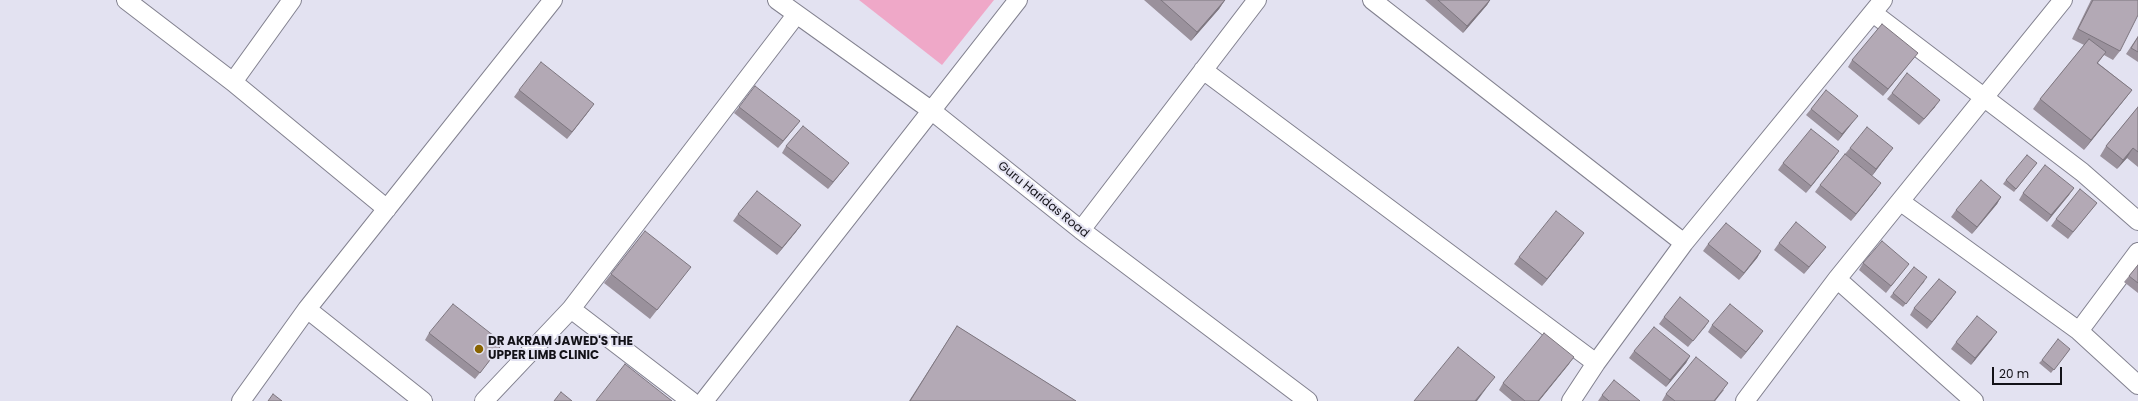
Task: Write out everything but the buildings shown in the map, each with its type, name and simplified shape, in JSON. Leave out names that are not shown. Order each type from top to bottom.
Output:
[{"type":"street","points":[[126,0],[233,82],[387,209]]},
{"type":"street","points":[[233,82],[292,0]]},
{"type":"street","points":[[241,401],[307,309],[553,0]]},
{"type":"street","name":"Guru Haridas Road","points":[[777,0],[932,111],[1081,230],[1308,401]]},
{"type":"street","points":[[704,401],[1018,0]]},
{"type":"street","points":[[1081,230],[1257,0]]},
{"type":"street","points":[[1372,0],[1684,243]]},
{"type":"street","points":[[1746,401],[1837,279],[2063,0]]},
{"type":"street","points":[[1571,401],[1596,363],[1684,243],[1878,6],[1983,97],[2082,172],[2138,221]]},
{"type":"street","points":[[484,401],[571,310],[796,15]]},
{"type":"street","points":[[1203,70],[1596,363]]},
{"type":"street","points":[[1900,202],[2079,331],[2138,385]]},
{"type":"street","points":[[2079,331],[2138,252]]},
{"type":"street","points":[[1837,279],[1974,401]]},
{"type":"street","points":[[307,309],[422,401]]},
{"type":"street","points":[[571,310],[691,401]]},
{"type":"shaded area","points":[[859,0],[994,0],[942,65]]},
{"type":"place","name":"DR AKRAM JAWED'S THE UPPER LIMB CLINIC","points":[[479,349]]}]
